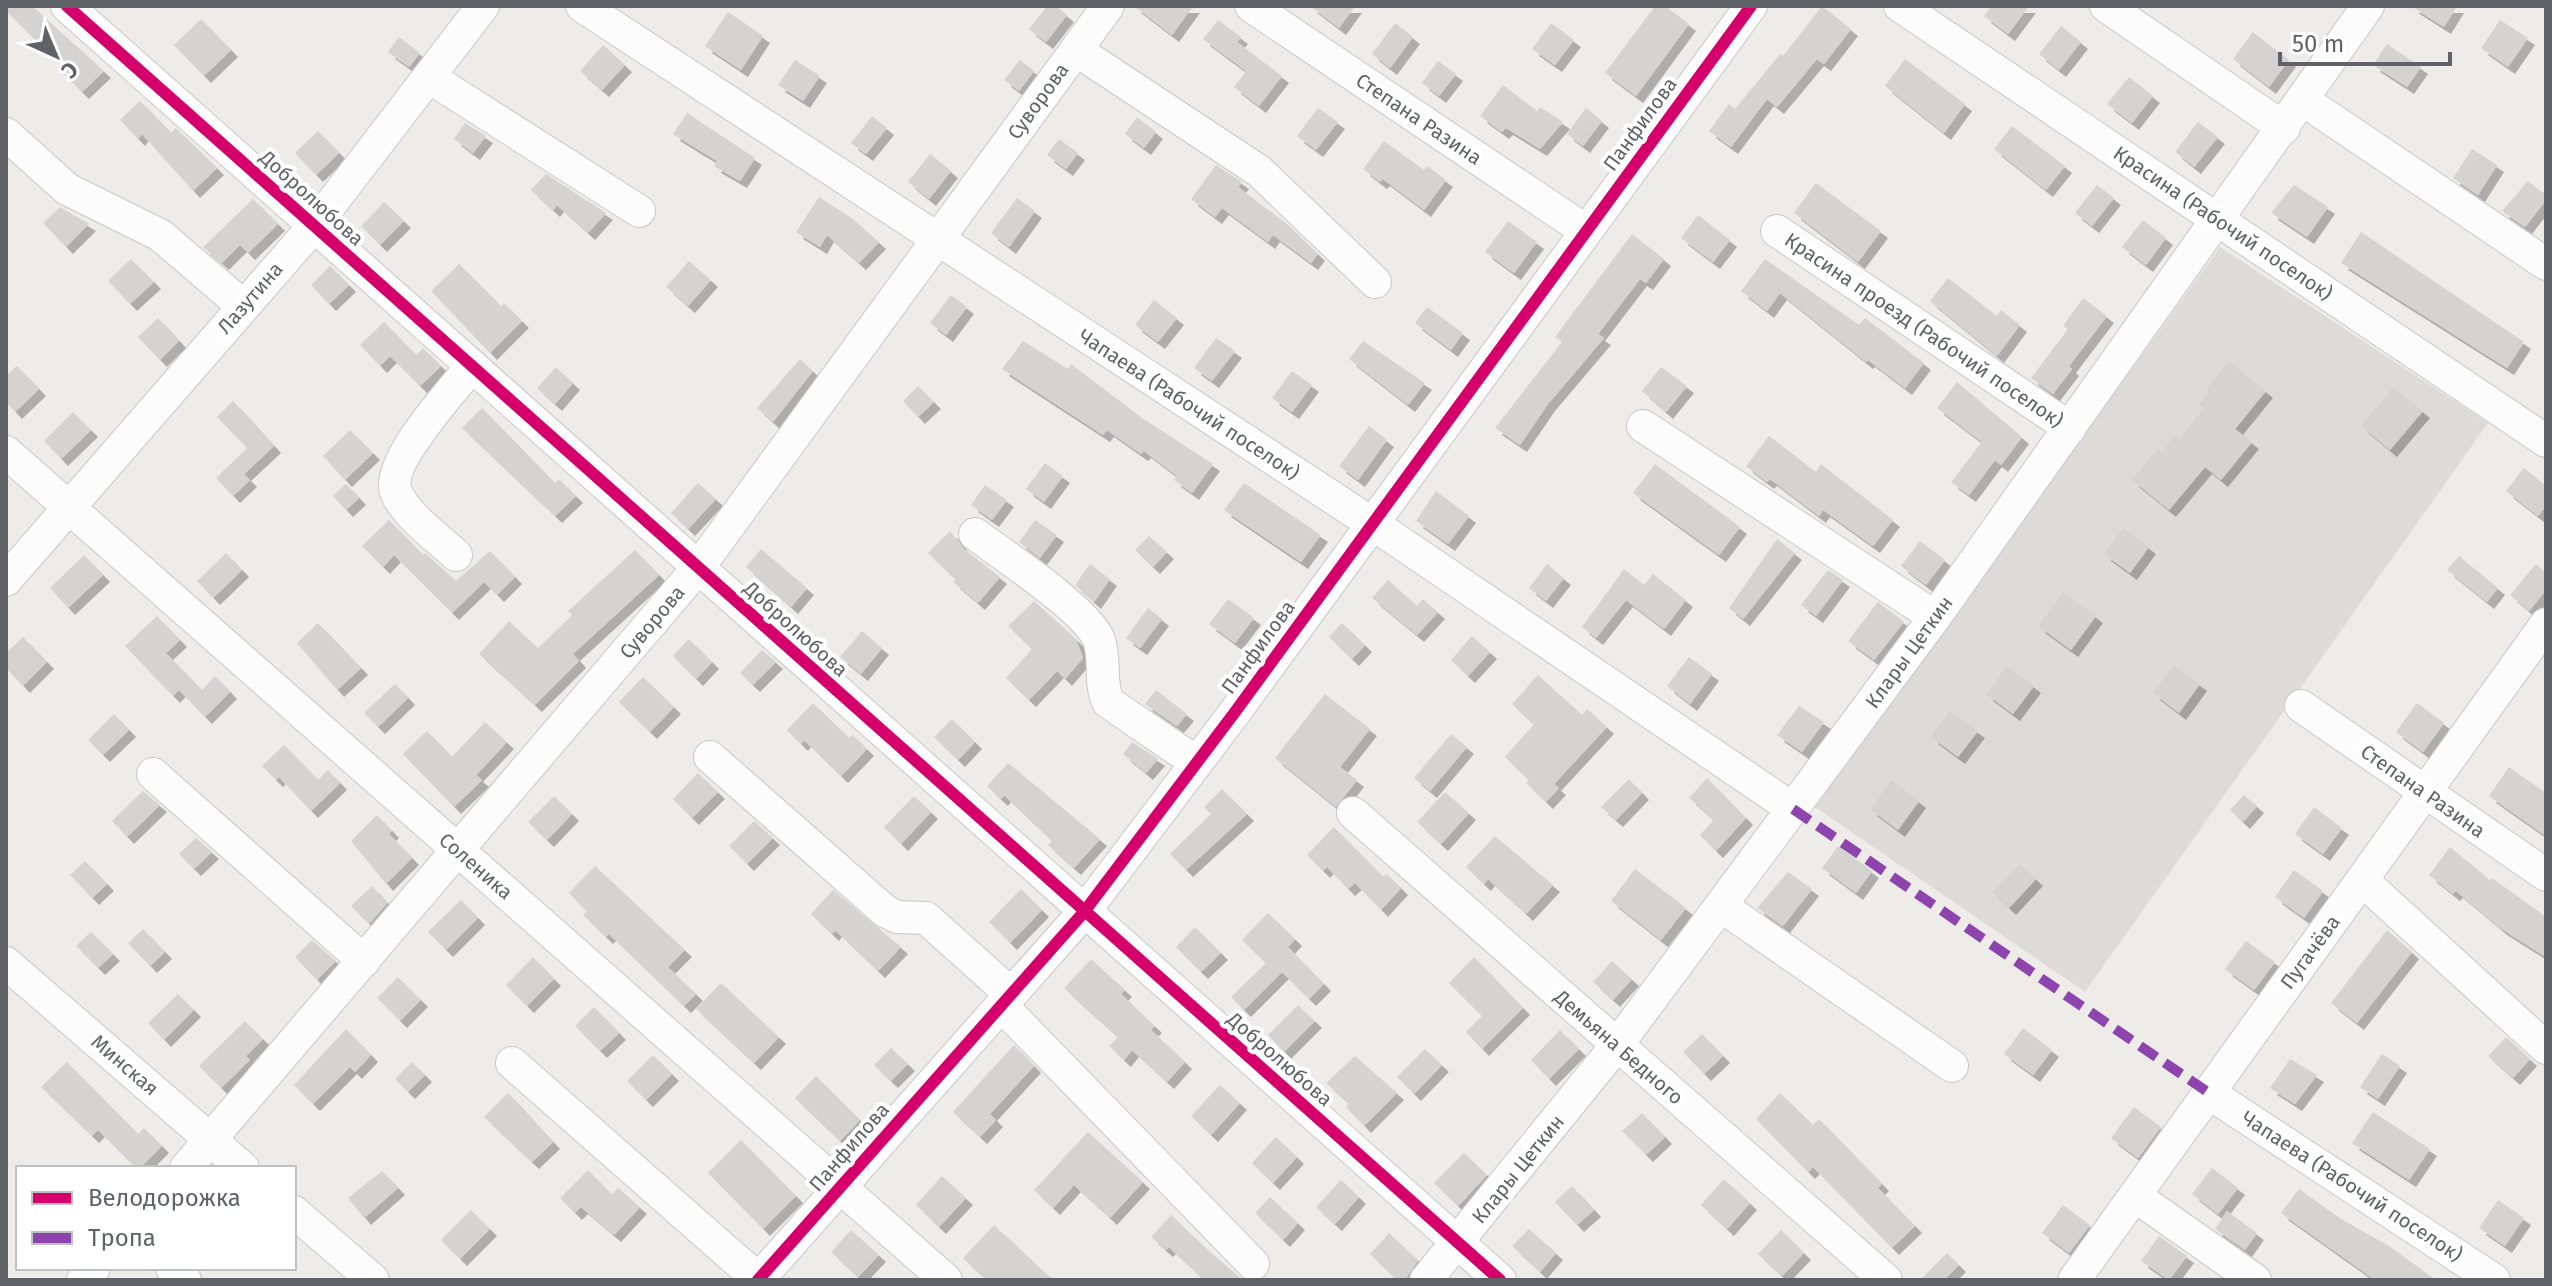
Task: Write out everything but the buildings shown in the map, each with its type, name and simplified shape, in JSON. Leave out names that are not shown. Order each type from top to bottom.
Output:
[{"type":"street","name":"Добролюбова","points":[[67,6],[1500,1280]]},
{"type":"street","name":"Лазутина","points":[[6,580],[314,226],[483,6]]},
{"type":"street","name":"Чапаева (Рабочий поселок)","points":[[582,6],[1373,524],[1793,809]]},
{"type":"street","name":"Суворова","points":[[188,1166],[698,568],[1108,6]]},
{"type":"street","name":"Степана Разина","points":[[1251,6],[1586,231]]},
{"type":"street","name":"Панфилова","points":[[758,1280],[1084,912],[1373,524],[1751,6]]},
{"type":"street","name":"Красина (Рабочий поселок)","points":[[1900,6],[2546,441]]},
{"type":"street","points":[[2106,6],[2284,128]]},
{"type":"street","name":"Клары Цеткин","points":[[1426,1280],[1617,1045],[1935,617],[2368,6]]},
{"type":"street","points":[[1076,50],[1259,171],[1375,282]]},
{"type":"street","points":[[429,77],[639,211]]},
{"type":"street","points":[[2303,100],[2546,264]]},
{"type":"street","points":[[6,134],[67,189],[160,235],[243,306]]},
{"type":"street","name":"Красина проезд (Рабочий поселок)","points":[[1777,231],[2070,428]]},
{"type":"street","points":[[456,555],[406,506],[397,494],[393,480],[405,454],[471,367]]},
{"type":"street","points":[[1643,426],[1935,617]]},
{"type":"street","name":"Соленика","points":[[6,452],[946,1280]]},
{"type":"street","points":[[975,534],[1091,626],[1103,661],[1103,691],[1108,702],[1197,763]]},
{"type":"street","name":"Пугачёва","points":[[2074,1280],[2546,624]]},
{"type":"street","name":"Степана Разина","points":[[2301,706],[2424,794],[2546,875]]},
{"type":"street","points":[[710,757],[885,911],[897,917],[926,918],[1253,1264]]},
{"type":"street","points":[[153,774],[364,961]]},
{"type":"street","name":"Демьяна Бедного","points":[[1353,813],[1886,1280]]},
{"type":"street","points":[[2362,880],[2546,1048]]},
{"type":"street","points":[[1721,906],[1952,1066]]},
{"type":"street","name":"Минская","points":[[6,963],[241,1166]]},
{"type":"street","points":[[512,1063],[758,1280]]},
{"type":"street","name":"Чапаева (Рабочий поселок)","points":[[2209,1093],[2494,1280]]},
{"type":"street","points":[[2135,1196],[2255,1280]]},
{"type":"street","points":[[296,1214],[373,1280]]},
{"type":"shaded area","points":[[2220,247],[2488,423],[2085,992],[1815,807]]},
{"type":"marked path","points":[[1793,809],[2209,1093]]},
{"type":"cycle path","points":[[67,6],[1500,1280]]},
{"type":"cycle path","points":[[758,1280],[1084,912],[1235,712],[1751,6]]}]
